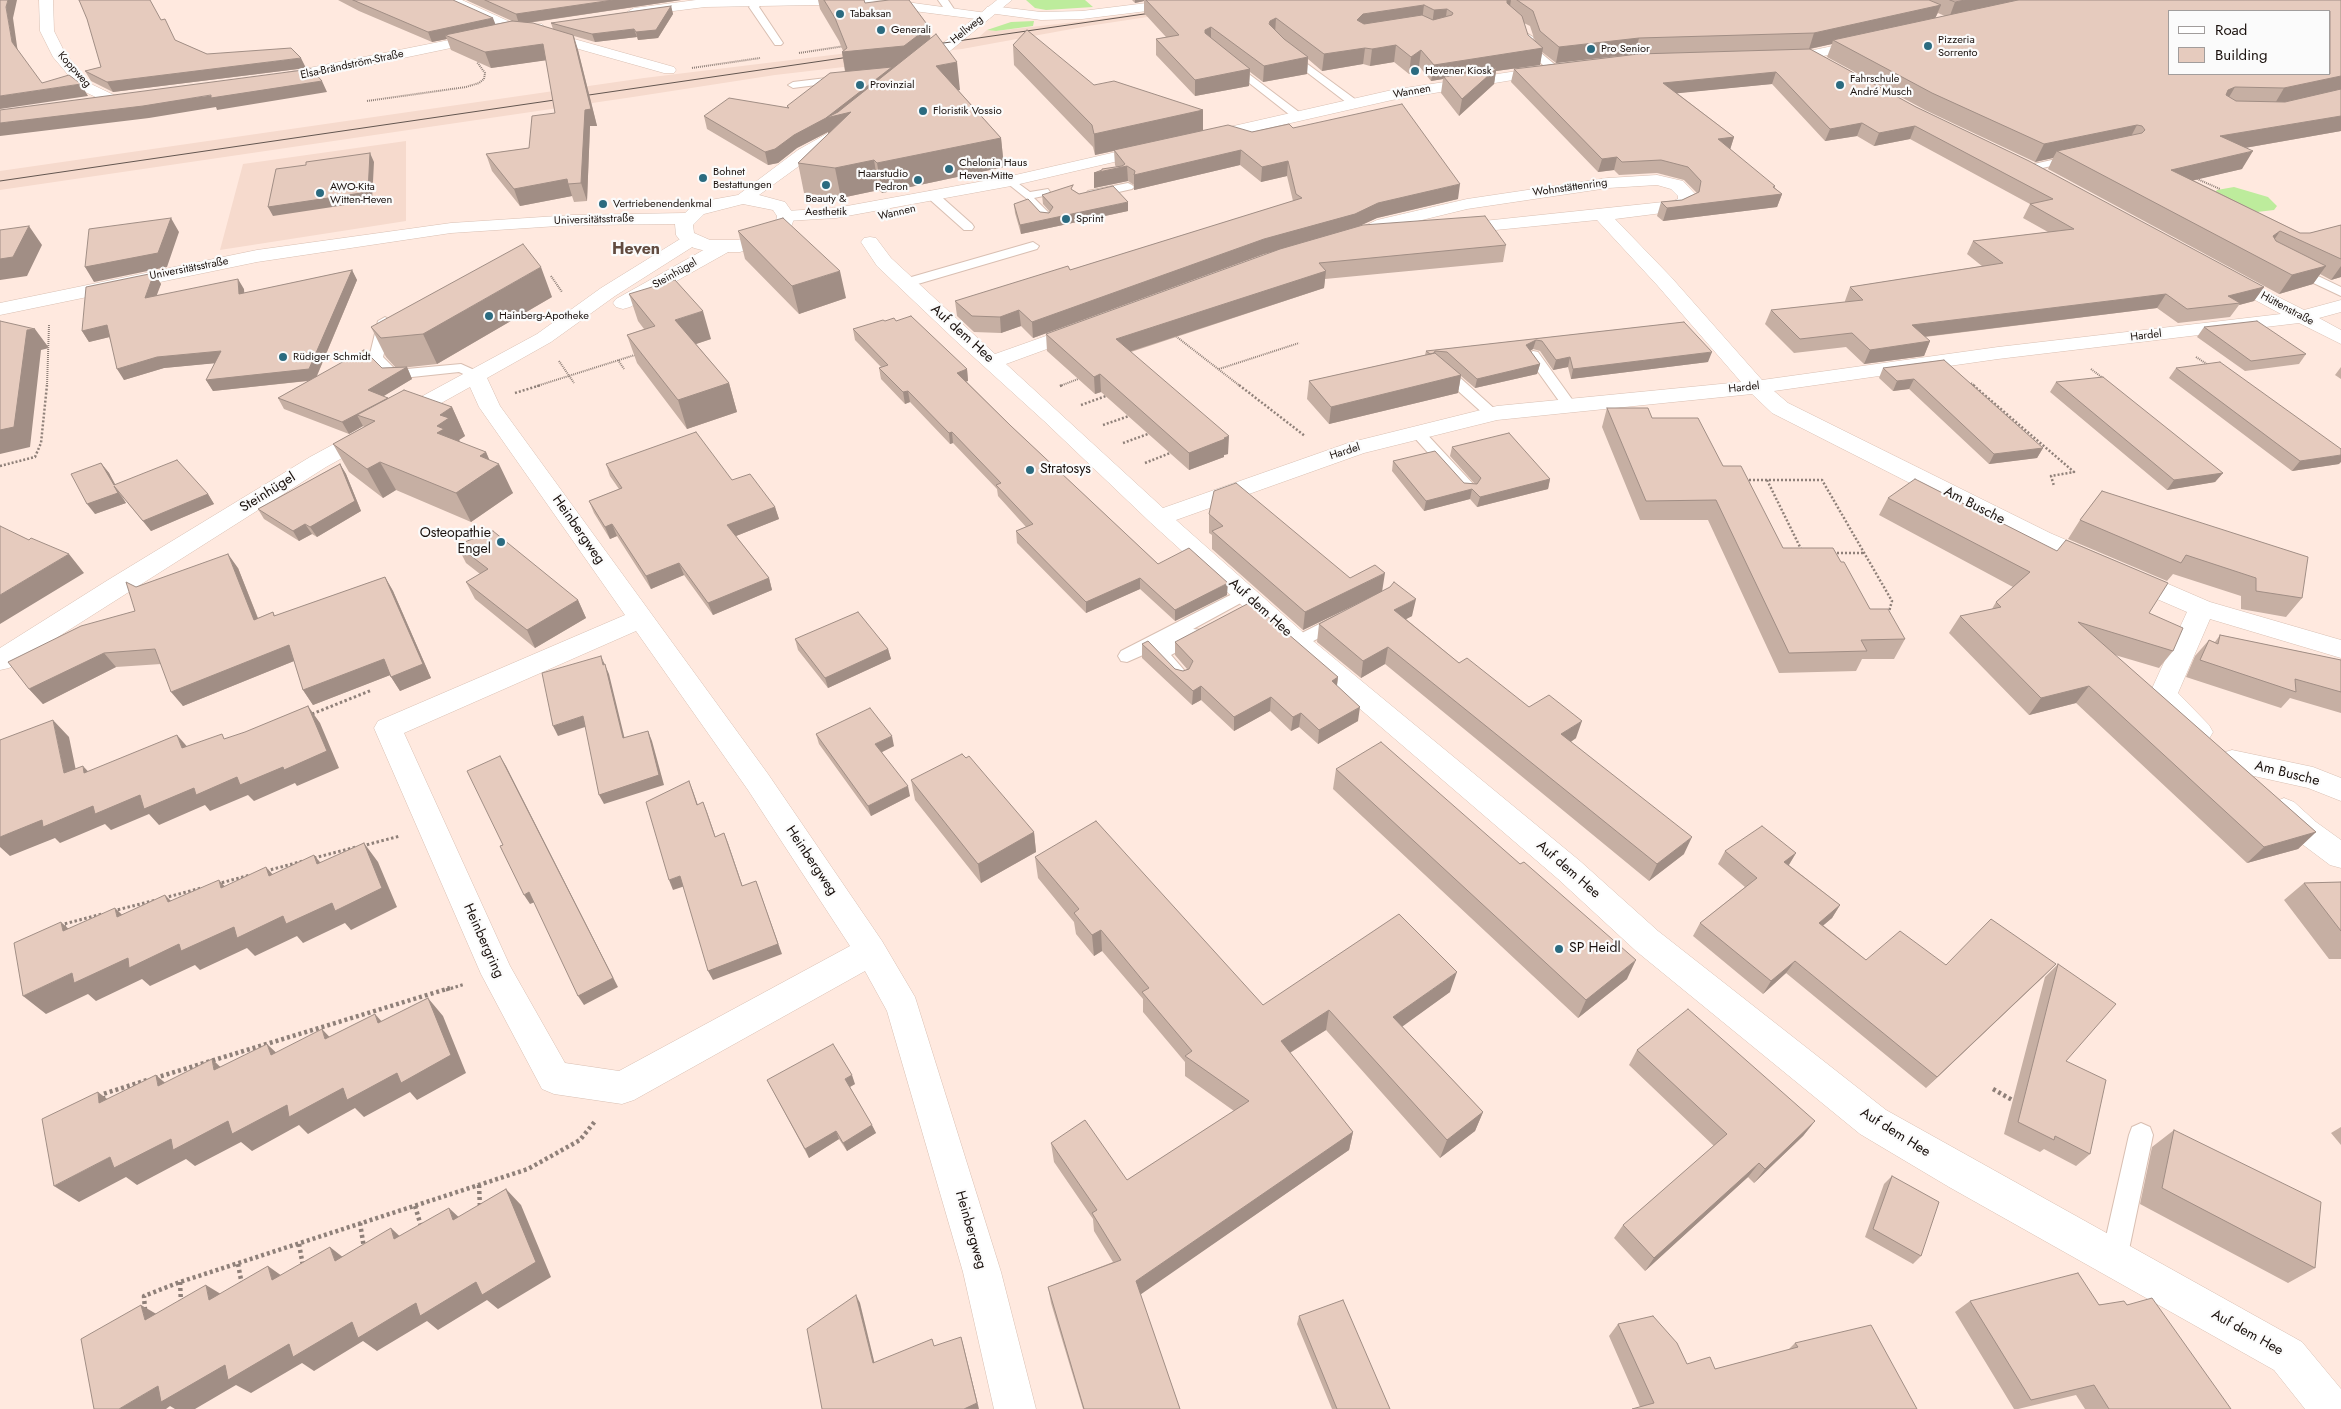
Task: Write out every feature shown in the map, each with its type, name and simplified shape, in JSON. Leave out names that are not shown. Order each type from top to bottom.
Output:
[{"type":"street","name":"Koppweg","points":[[46,0],[44,8],[47,31],[58,54],[86,87],[116,98],[84,104]]},
{"type":"street","points":[[451,0],[518,30],[554,24]]},
{"type":"street","name":"Hellweg","points":[[909,75],[1005,0]]},
{"type":"street","points":[[618,15],[706,2],[758,2],[868,3],[952,12],[1040,16],[1082,15],[1204,0]]},
{"type":"street","name":"Elsa-Brändström-Straße","points":[[265,81],[302,76],[518,30],[540,33],[669,70]]},
{"type":"street","points":[[1767,56],[1809,55],[1877,41]]},
{"type":"street","points":[[1809,55],[1834,69]]},
{"type":"street","name":"Wannen","points":[[1195,139],[1448,85],[1574,68]]},
{"type":"street","points":[[743,199],[804,154],[836,136],[857,119]]},
{"type":"street","points":[[687,229],[710,246],[723,247],[756,242],[783,223],[779,206],[782,193],[836,136]]},
{"type":"street","name":"Wannen","points":[[783,223],[864,220],[1011,180],[1167,145]]},
{"type":"street","points":[[2021,164],[2054,182]]},
{"type":"street","name":"Wohnstättenring","points":[[1657,180],[1677,185],[1687,196],[1686,201],[1678,206],[1602,214],[1434,231],[1352,237],[1382,224],[1467,204],[1608,183],[1657,180]]},
{"type":"street","points":[[743,199],[782,193]]},
{"type":"street","name":"Steinhügel","points":[[0,661],[117,586],[318,462],[544,338],[608,292],[687,229],[711,205],[743,199]]},
{"type":"street","points":[[1602,214],[1757,387]]},
{"type":"street","name":"Universitätsstraße","points":[[0,309],[233,261],[380,238],[687,229]]},
{"type":"street","name":"Auf dem Hee","points":[[870,242],[884,262],[963,337],[993,362],[1159,518],[1298,642],[1569,870],[1648,940],[1872,1122],[2114,1260],[2288,1356],[2330,1409]]},
{"type":"street","name":"Steinhügel","points":[[544,338],[605,314],[723,247]]},
{"type":"street","name":"Hüttenstraße","points":[[2208,266],[2341,338]]},
{"type":"street","name":"Hardel","points":[[1159,518],[1356,448],[1492,414],[1757,387],[2062,345],[2302,318],[2341,306]]},
{"type":"street","points":[[993,362],[1094,325]]},
{"type":"street","name":"Heinbergweg","points":[[476,376],[490,407],[758,782],[871,951],[902,1008],[982,1272],[1015,1409]]},
{"type":"street","name":"Am Busche","points":[[1757,387],[1780,408],[2041,539],[2201,608],[2341,649]]},
{"type":"street","name":"Am Busche","points":[[2201,608],[2190,637],[2163,695],[2180,714],[2305,830],[2341,856]]},
{"type":"street","name":"Heinbergring","points":[[622,1088],[554,1078],[497,974],[388,728],[640,619]]},
{"type":"street","name":"Am Busche","points":[[2232,761],[2314,778],[2341,790]]},
{"type":"street","points":[[622,1088],[871,951]]},
{"type":"lane","points":[[943,0],[952,12]]},
{"type":"lane","points":[[758,2],[754,7],[778,43]]},
{"type":"lane","points":[[1521,26],[1526,30],[1530,49],[1555,70]]},
{"type":"lane","points":[[1281,46],[1355,104]]},
{"type":"lane","points":[[1219,54],[1299,117]]},
{"type":"lane","points":[[793,85],[856,78]]},
{"type":"lane","points":[[2021,164],[2087,156]]},
{"type":"lane","points":[[1101,159],[1109,178],[1125,184],[1132,192],[1106,197],[1109,201]]},
{"type":"lane","points":[[1011,180],[1046,217]]},
{"type":"lane","points":[[1079,197],[1125,184]]},
{"type":"lane","points":[[1032,201],[1048,198]]},
{"type":"lane","points":[[937,199],[968,227]]},
{"type":"lane","points":[[906,283],[1034,246]]},
{"type":"lane","points":[[2285,264],[2341,292]]},
{"type":"lane","points":[[386,320],[376,358],[393,375],[461,368],[476,376]]},
{"type":"lane","points":[[1532,355],[1569,406]]},
{"type":"lane","points":[[1439,366],[1492,414]]},
{"type":"lane","points":[[1418,432],[1469,489]]},
{"type":"lane","points":[[1127,656],[1250,599]]},
{"type":"lane","points":[[1182,676],[1159,654],[1250,599]]},
{"type":"lane","points":[[1298,642],[1355,612]]},
{"type":"lane","points":[[2114,1260],[2141,1135]]},
{"type":"path","points":[[367,101],[466,87],[479,83],[484,79],[485,73],[474,58],[475,49],[480,38]]},
{"type":"path","points":[[2188,175],[2220,189]]},
{"type":"path","points":[[371,202],[381,201]]},
{"type":"path","points":[[0,466],[35,457],[41,443],[46,398],[50,299]]},
{"type":"path","points":[[605,314],[620,326],[643,356]]},
{"type":"path","points":[[1171,332],[1332,456]]},
{"type":"path","points":[[2164,333],[2212,368]]},
{"type":"path","points":[[1218,369],[1299,342]]},
{"type":"path","points":[[2062,345],[2107,382]]},
{"type":"path","points":[[507,396],[641,353]]},
{"type":"path","points":[[618,360],[624,369]]},
{"type":"path","points":[[1944,360],[2074,472],[2052,476],[2054,486]]},
{"type":"path","points":[[1970,390],[1977,389]]},
{"type":"path","points":[[1991,408],[1998,407]]},
{"type":"path","points":[[2010,425],[2018,424]]},
{"type":"path","points":[[2031,444],[2040,443]]},
{"type":"path","points":[[1740,480],[1822,480],[1892,601],[1887,619]]},
{"type":"path","points":[[1767,480],[1803,552]]},
{"type":"path","points":[[1829,553],[1864,553]]},
{"type":"path","points":[[304,717],[372,690]]},
{"type":"path","points":[[262,872],[432,827]]},
{"type":"path","points":[[342,851],[343,860]]},
{"type":"path","points":[[291,864],[293,873]]},
{"type":"path","points":[[66,932],[64,924],[253,874]]},
{"type":"path","points":[[243,877],[245,885]]},
{"type":"path","points":[[194,890],[195,898]]},
{"type":"path","points":[[147,902],[147,912]]},
{"type":"path","points":[[95,916],[95,926]]},
{"type":"path","points":[[104,1102],[103,1094],[497,974]]},
{"type":"path","points":[[398,1004],[400,1012]]},
{"type":"path","points":[[347,1020],[349,1027]]},
{"type":"path","points":[[296,1035],[298,1043]]},
{"type":"path","points":[[243,1051],[245,1060]]},
{"type":"path","points":[[194,1066],[195,1076]]},
{"type":"path","points":[[134,1084],[135,1094]]},
{"type":"path","points":[[145,1313],[144,1296],[180,1282],[528,1169],[580,1140],[622,1088]]},
{"type":"path","points":[[1993,1089],[2014,1101]]},
{"type":"path","points":[[479,1186],[480,1211]]},
{"type":"path","points":[[415,1206],[422,1230]]},
{"type":"path","points":[[360,1223],[364,1250]]},
{"type":"path","points":[[299,1244],[303,1269]]},
{"type":"path","points":[[238,1264],[243,1289]]},
{"type":"path","points":[[180,1282],[182,1308]]},
{"type":"shaded area","points":[[1233,0],[1259,0],[1088,26],[962,49],[912,54],[904,60],[775,75],[0,190],[0,171],[644,78],[979,37],[987,30],[996,31],[1093,20]]},
{"type":"shaded area","name":"AWO-Kita Witten-Heven","points":[[406,141],[406,221],[220,250],[243,164]]},
{"type":"green space","points":[[1026,0],[1085,0],[1093,7],[1046,10],[1035,8]]},
{"type":"green space","points":[[1034,21],[1033,26],[996,31],[987,30],[1011,22]]},
{"type":"green space","points":[[2234,187],[2268,197],[2277,206],[2274,210],[2257,212],[2214,193],[2217,190]]},
{"type":"building","points":[[0,0],[8,0],[6,7],[12,42],[42,83],[69,75],[81,84],[0,96]]},
{"type":"building","points":[[79,0],[150,0],[161,20],[165,19],[175,40],[207,54],[291,48],[301,58],[107,82],[85,71],[101,67],[87,19]]},
{"type":"building","points":[[353,0],[453,0],[493,18],[428,32]]},
{"type":"building","points":[[485,0],[613,0],[516,14]]},
{"type":"building","points":[[824,0],[864,0],[865,3],[909,0],[929,27],[904,46],[842,52],[847,48],[835,18]]},
{"type":"building","points":[[1146,0],[1507,0],[1507,3],[1522,16],[1528,35],[1543,48],[1434,65],[1421,50],[1411,57],[1396,45],[1324,54],[1276,18],[1270,21],[1269,24],[1284,39],[1308,57],[1264,66],[1211,27],[1205,30],[1205,33],[1250,69],[1195,80],[1156,39],[1179,35]],"holes":[[[1424,5],[1434,10],[1447,9],[1453,13],[1452,15],[1433,20],[1422,15],[1364,24],[1357,20],[1363,14]]]},
{"type":"building","points":[[1517,0],[1929,0],[1941,5],[1814,33],[1639,38],[1559,47],[1540,31],[1533,11]]},
{"type":"building","points":[[2018,0],[2341,0],[2341,76],[2284,88],[2235,87],[2228,90],[2226,95],[2236,101],[2285,102],[2341,89],[2341,116],[2220,136],[2253,151],[2171,170],[2300,233],[2310,233],[2341,225],[2341,259],[2280,231],[2273,236],[2276,241],[2326,266],[2292,275],[2057,151],[2142,133],[2145,130],[2142,126],[2137,125],[2044,144],[1932,93],[1833,40]]},
{"type":"building","points":[[671,6],[656,30],[636,32],[634,29],[592,34],[551,23]]},
{"type":"building","points":[[512,21],[533,23],[573,35],[591,109],[585,110],[581,183],[568,184],[567,179],[514,189],[486,154],[529,148],[532,116],[555,113],[543,44],[485,52],[445,35]]},
{"type":"building","points":[[1027,30],[1094,85],[1114,81],[1203,110],[1094,134],[1092,125],[1013,45]]},
{"type":"building","points":[[936,34],[957,62],[936,66],[1001,138],[877,163],[874,160],[835,168],[798,163],[851,112],[826,118],[838,112]]},
{"type":"building","points":[[1810,49],[1916,107],[2029,161],[2264,287],[2228,296],[2240,303],[2187,309],[2166,294],[1912,325],[1930,341],[1870,350],[1852,333],[1800,339],[1771,310],[1863,300],[1850,287],[2003,263],[1973,241],[2074,229],[2030,204],[2053,199],[1915,126],[1879,133],[1862,123],[1830,129],[1776,72],[1663,83],[1734,137],[1718,139],[1775,186],[1773,187],[1782,194],[1667,208],[1661,202],[1682,200],[1699,192],[1701,181],[1688,167],[1661,160],[1622,162],[1617,157],[1602,159],[1514,69],[1638,54]]},
{"type":"building","points":[[892,67],[826,118],[794,135],[775,149],[765,152],[704,116],[729,98],[789,108],[787,106],[830,73]]},
{"type":"building","points":[[1497,68],[1462,99],[1444,77]]},
{"type":"building","points":[[311,69],[322,81],[211,98],[211,95],[143,106],[0,123],[0,110]]},
{"type":"building","points":[[1402,104],[1460,184],[1378,203],[1355,214],[1264,239],[1032,322],[1019,310],[1000,317],[972,316],[955,301],[1068,266],[1070,270],[1302,198],[1296,194],[1288,161],[1262,167],[1241,150],[1134,175],[1135,171],[1127,166],[1094,173],[1102,169],[1125,164],[1114,150],[1228,125],[1252,132],[1289,124],[1293,128]]},
{"type":"building","points":[[370,153],[368,192],[268,207],[276,169],[306,165],[306,162]]},
{"type":"building","points":[[1073,185],[1071,189],[1079,194],[1113,186],[1128,202],[1020,225],[1014,204],[1028,199],[1040,212],[1049,213],[1053,207],[1042,195]]},
{"type":"building","points":[[1485,216],[1506,245],[1319,263],[1326,271],[1116,339],[1229,436],[1189,453],[1100,374],[1094,377],[1046,334],[1280,249],[1363,225]]},
{"type":"building","points":[[171,218],[158,253],[85,267],[89,229]]},
{"type":"building","points":[[783,218],[840,271],[792,286],[738,231]]},
{"type":"building","points":[[29,226],[13,257],[0,259],[0,230]]},
{"type":"building","points":[[523,244],[541,267],[423,334],[381,338],[371,327]]},
{"type":"building","points":[[352,270],[309,369],[206,380],[221,351],[157,357],[117,369],[107,325],[82,331],[86,287],[154,273],[145,298],[238,279],[239,294]]},
{"type":"building","points":[[675,280],[703,311],[675,320],[729,383],[678,400],[627,335],[655,326],[629,294]]},
{"type":"building","points":[[911,316],[967,369],[957,373],[1158,564],[1189,548],[1228,583],[1175,610],[1140,578],[1086,602],[1016,531],[1033,524],[996,485],[1001,483],[952,432],[949,433],[908,391],[903,392],[879,368],[888,365],[853,329],[883,320],[894,318],[896,321]]},
{"type":"building","points":[[0,321],[35,329],[27,330],[14,427],[0,430]]},
{"type":"building","points":[[2257,321],[2306,354],[2251,361],[2204,327]]},
{"type":"building","points":[[1684,322],[1712,352],[1573,369],[1570,357],[1556,360],[1542,341],[1536,340],[1526,345],[1540,364],[1477,379],[1447,352],[1435,351],[1430,354],[1426,351]]},
{"type":"building","points":[[364,350],[382,368],[407,367],[368,390],[388,398],[342,422],[278,398]]},
{"type":"building","points":[[1435,353],[1461,375],[1331,407],[1309,381]]},
{"type":"building","points":[[1944,360],[2043,448],[1994,454],[1914,379],[1897,381],[1883,368]]},
{"type":"building","points":[[2220,362],[2341,449],[2341,455],[2300,461],[2176,368]]},
{"type":"building","points":[[2103,377],[2223,473],[2174,480],[2056,382]]},
{"type":"building","points":[[404,390],[452,407],[440,415],[449,418],[437,426],[444,429],[437,433],[486,452],[480,456],[499,464],[456,493],[380,462],[367,469],[333,444],[375,421],[357,415]]},
{"type":"building","points":[[1607,408],[1648,408],[1652,418],[1698,418],[1723,466],[1741,466],[1783,548],[1833,548],[1841,562],[1844,562],[1870,609],[1888,609],[1905,639],[1861,640],[1867,651],[1789,653],[1716,500],[1646,501]]},
{"type":"building","points":[[696,432],[732,480],[750,474],[775,507],[727,525],[769,578],[708,603],[679,563],[646,576],[612,524],[605,527],[589,501],[622,488],[606,464]]},
{"type":"building","points":[[1509,433],[1550,479],[1480,497],[1472,489],[1426,501],[1393,461],[1435,451],[1464,483],[1477,484],[1481,478],[1452,447]]},
{"type":"building","points":[[177,460],[208,494],[143,521],[114,486],[118,493],[87,504],[71,474],[101,463],[114,485]]},
{"type":"building","points":[[340,464],[355,501],[310,527],[305,524],[293,531],[258,509]]},
{"type":"building","points":[[1915,479],[2057,551],[2066,540],[2168,583],[2149,613],[2183,628],[2173,651],[2078,622],[2316,832],[2264,847],[2089,686],[2041,698],[1960,616],[2001,607],[1996,602],[2030,572],[1888,498]]},
{"type":"building","points":[[1236,483],[1350,578],[1375,565],[1385,573],[1305,612],[1212,531],[1223,526],[1209,514],[1214,491]]},
{"type":"building","points":[[2102,491],[2308,557],[2302,598],[2256,591],[2256,578],[2186,555],[2181,563],[2080,520]]},
{"type":"building","points":[[0,526],[29,540],[31,538],[69,554],[0,595]]},
{"type":"building","points":[[493,531],[578,600],[527,630],[466,582],[488,569],[457,545]]},
{"type":"building","points":[[228,554],[254,620],[273,612],[274,616],[385,577],[423,664],[391,677],[384,659],[303,690],[289,645],[171,692],[155,649],[104,653],[29,689],[8,662],[81,626],[135,611],[126,582],[136,587]]},
{"type":"building","points":[[1394,582],[1416,599],[1394,610],[1459,663],[1467,658],[1529,707],[1549,695],[1582,721],[1561,734],[1692,837],[1657,864],[1388,647],[1363,661],[1319,624],[1390,587]]},
{"type":"building","points":[[1251,602],[1338,677],[1332,681],[1360,707],[1319,730],[1301,713],[1293,717],[1271,697],[1234,717],[1201,686],[1193,691],[1142,644],[1148,641],[1175,669],[1183,671],[1189,669],[1193,661],[1175,642]]},
{"type":"building","points":[[858,612],[888,649],[825,678],[795,639]]},
{"type":"building","points":[[2220,635],[2341,660],[2341,692],[2295,679],[2296,692],[2200,660],[2209,640],[2218,644]]},
{"type":"building","points":[[601,656],[603,665],[605,664],[623,738],[648,731],[659,775],[599,795],[583,716],[553,726],[542,673]]},
{"type":"building","points":[[308,706],[327,751],[284,770],[283,767],[240,785],[237,777],[196,795],[194,788],[144,809],[140,795],[95,814],[93,806],[43,827],[42,820],[0,837],[0,740],[53,720],[64,773],[83,766],[84,773],[177,735],[182,748],[222,734],[224,739]]},
{"type":"building","points":[[870,708],[892,736],[875,744],[908,786],[868,806],[816,734]]},
{"type":"building","points":[[1381,742],[1520,864],[1524,862],[1636,960],[1586,1000],[1336,769]]},
{"type":"building","points":[[962,754],[966,758],[969,756],[1034,832],[978,864],[911,780]]},
{"type":"building","points":[[500,756],[613,978],[578,996],[529,892],[524,895],[500,846],[503,845],[467,771]]},
{"type":"building","points":[[689,781],[697,805],[703,802],[715,837],[724,833],[742,886],[756,881],[778,944],[708,971],[680,876],[669,880],[646,802]]},
{"type":"building","points":[[1096,821],[1263,1005],[1399,914],[1457,972],[1393,1017],[1483,1112],[1447,1140],[1329,1010],[1281,1041],[1353,1132],[1136,1281],[1180,1409],[1084,1409],[1048,1287],[1121,1260],[1092,1213],[1097,1210],[1051,1143],[1085,1120],[1127,1180],[1249,1101],[1185,1056],[1192,1051],[1142,992],[1149,988],[1101,930],[1092,935],[1074,913],[1079,909],[1035,857]]},
{"type":"building","points":[[1762,826],[1796,853],[1784,862],[1840,905],[1819,923],[1866,960],[1900,931],[1946,965],[1991,919],[2056,964],[1937,1077],[1795,961],[1771,981],[1700,923],[1757,878],[1725,851]]},
{"type":"building","points":[[364,843],[382,888],[335,911],[332,903],[286,924],[283,916],[237,938],[234,927],[181,951],[179,944],[129,968],[128,958],[74,983],[72,973],[23,996],[14,943],[61,922],[63,931],[115,908],[117,917],[165,895],[168,902],[219,880],[221,888],[266,867],[269,876],[314,855],[317,864]]},
{"type":"building","points":[[2341,882],[2341,931],[2304,883]]},
{"type":"building","points":[[2058,964],[2116,1004],[2066,1061],[2106,1080],[2090,1154],[2055,1136],[2054,1140],[2018,1122]]},
{"type":"building","points":[[428,998],[451,1055],[401,1083],[397,1073],[347,1100],[343,1088],[289,1117],[287,1105],[232,1134],[228,1121],[173,1150],[171,1139],[114,1168],[110,1157],[54,1186],[42,1119],[98,1092],[99,1103],[156,1075],[158,1086],[212,1059],[214,1070],[267,1044],[271,1055],[322,1029],[325,1039],[375,1014],[378,1023]]},
{"type":"building","points":[[1688,1009],[1815,1121],[1765,1169],[1759,1163],[1654,1258],[1623,1225],[1727,1134],[1637,1050]]},
{"type":"building","points":[[833,1044],[852,1075],[845,1079],[872,1125],[843,1143],[836,1131],[805,1149],[767,1080]]},
{"type":"building","points":[[2174,1130],[2321,1202],[2315,1268],[2162,1188]]},
{"type":"building","points":[[1892,1176],[1939,1202],[1921,1256],[1873,1229]]},
{"type":"building","points":[[506,1189],[536,1262],[482,1295],[476,1282],[420,1316],[416,1303],[358,1338],[352,1322],[293,1357],[289,1344],[228,1380],[225,1365],[161,1402],[158,1386],[119,1409],[94,1409],[81,1339],[141,1305],[145,1320],[206,1285],[209,1300],[268,1266],[272,1280],[330,1247],[335,1261],[391,1228],[394,1239],[449,1208],[453,1220]]},
{"type":"building","points":[[2078,1273],[2099,1305],[2124,1301],[2127,1305],[2152,1298],[2231,1409],[2109,1409],[2094,1385],[2031,1400],[1970,1301]]},
{"type":"building","points":[[856,1295],[873,1363],[932,1339],[934,1346],[961,1337],[977,1403],[964,1409],[822,1409],[807,1329]]},
{"type":"building","points":[[1343,1300],[1390,1409],[1337,1409],[1299,1316]]},
{"type":"building","points":[[1653,1316],[1677,1343],[1687,1364],[1710,1357],[1715,1369],[1798,1347],[1795,1343],[1871,1325],[1917,1409],[1632,1409],[1654,1403],[1618,1324]]},
{"type":"tram line","points":[[930,45],[1158,12]]},
{"type":"tram line","points":[[0,181],[856,56]]},
{"type":"place","name":"Tabaksan","points":[[840,14]]},
{"type":"place","name":"Generali","points":[[881,30]]},
{"type":"place","name":"Pizzeria Sorrento","points":[[1928,46]]},
{"type":"place","name":"Pro Senior","points":[[1591,49]]},
{"type":"place","name":"Hevener Kiosk","points":[[1415,71]]},
{"type":"place","name":"Provinzial","points":[[860,85]]},
{"type":"place","name":"Fahrschule André Musch","points":[[1840,85]]},
{"type":"place","name":"Floristik Vossio","points":[[923,111]]},
{"type":"place","name":"Chelonia Haus Heven-Mitte","points":[[949,169]]},
{"type":"place","name":"Bohnet Bestattungen","points":[[703,178]]},
{"type":"place","name":"Haarstudio Pedron","points":[[918,180]]},
{"type":"place","name":"Beauty & Aesthetik","points":[[826,185]]},
{"type":"place","name":"AWO-Kita Witten-Heven","points":[[320,193]]},
{"type":"place","name":"Vertriebenendenkmal","points":[[603,204]]},
{"type":"place","name":"Sprint","points":[[1066,219]]},
{"type":"place","name":"Hainberg-Apotheke","points":[[489,316]]},
{"type":"place","name":"Rüdiger Schmidt","points":[[283,357]]},
{"type":"place","name":"Stratosys","points":[[1030,470]]},
{"type":"place","name":"Osteopathie Engel","points":[[501,542]]},
{"type":"place","name":"SP Heidl","points":[[1559,949]]},
{"type":"district","name":"Heven","points":[[636,250]]}]
